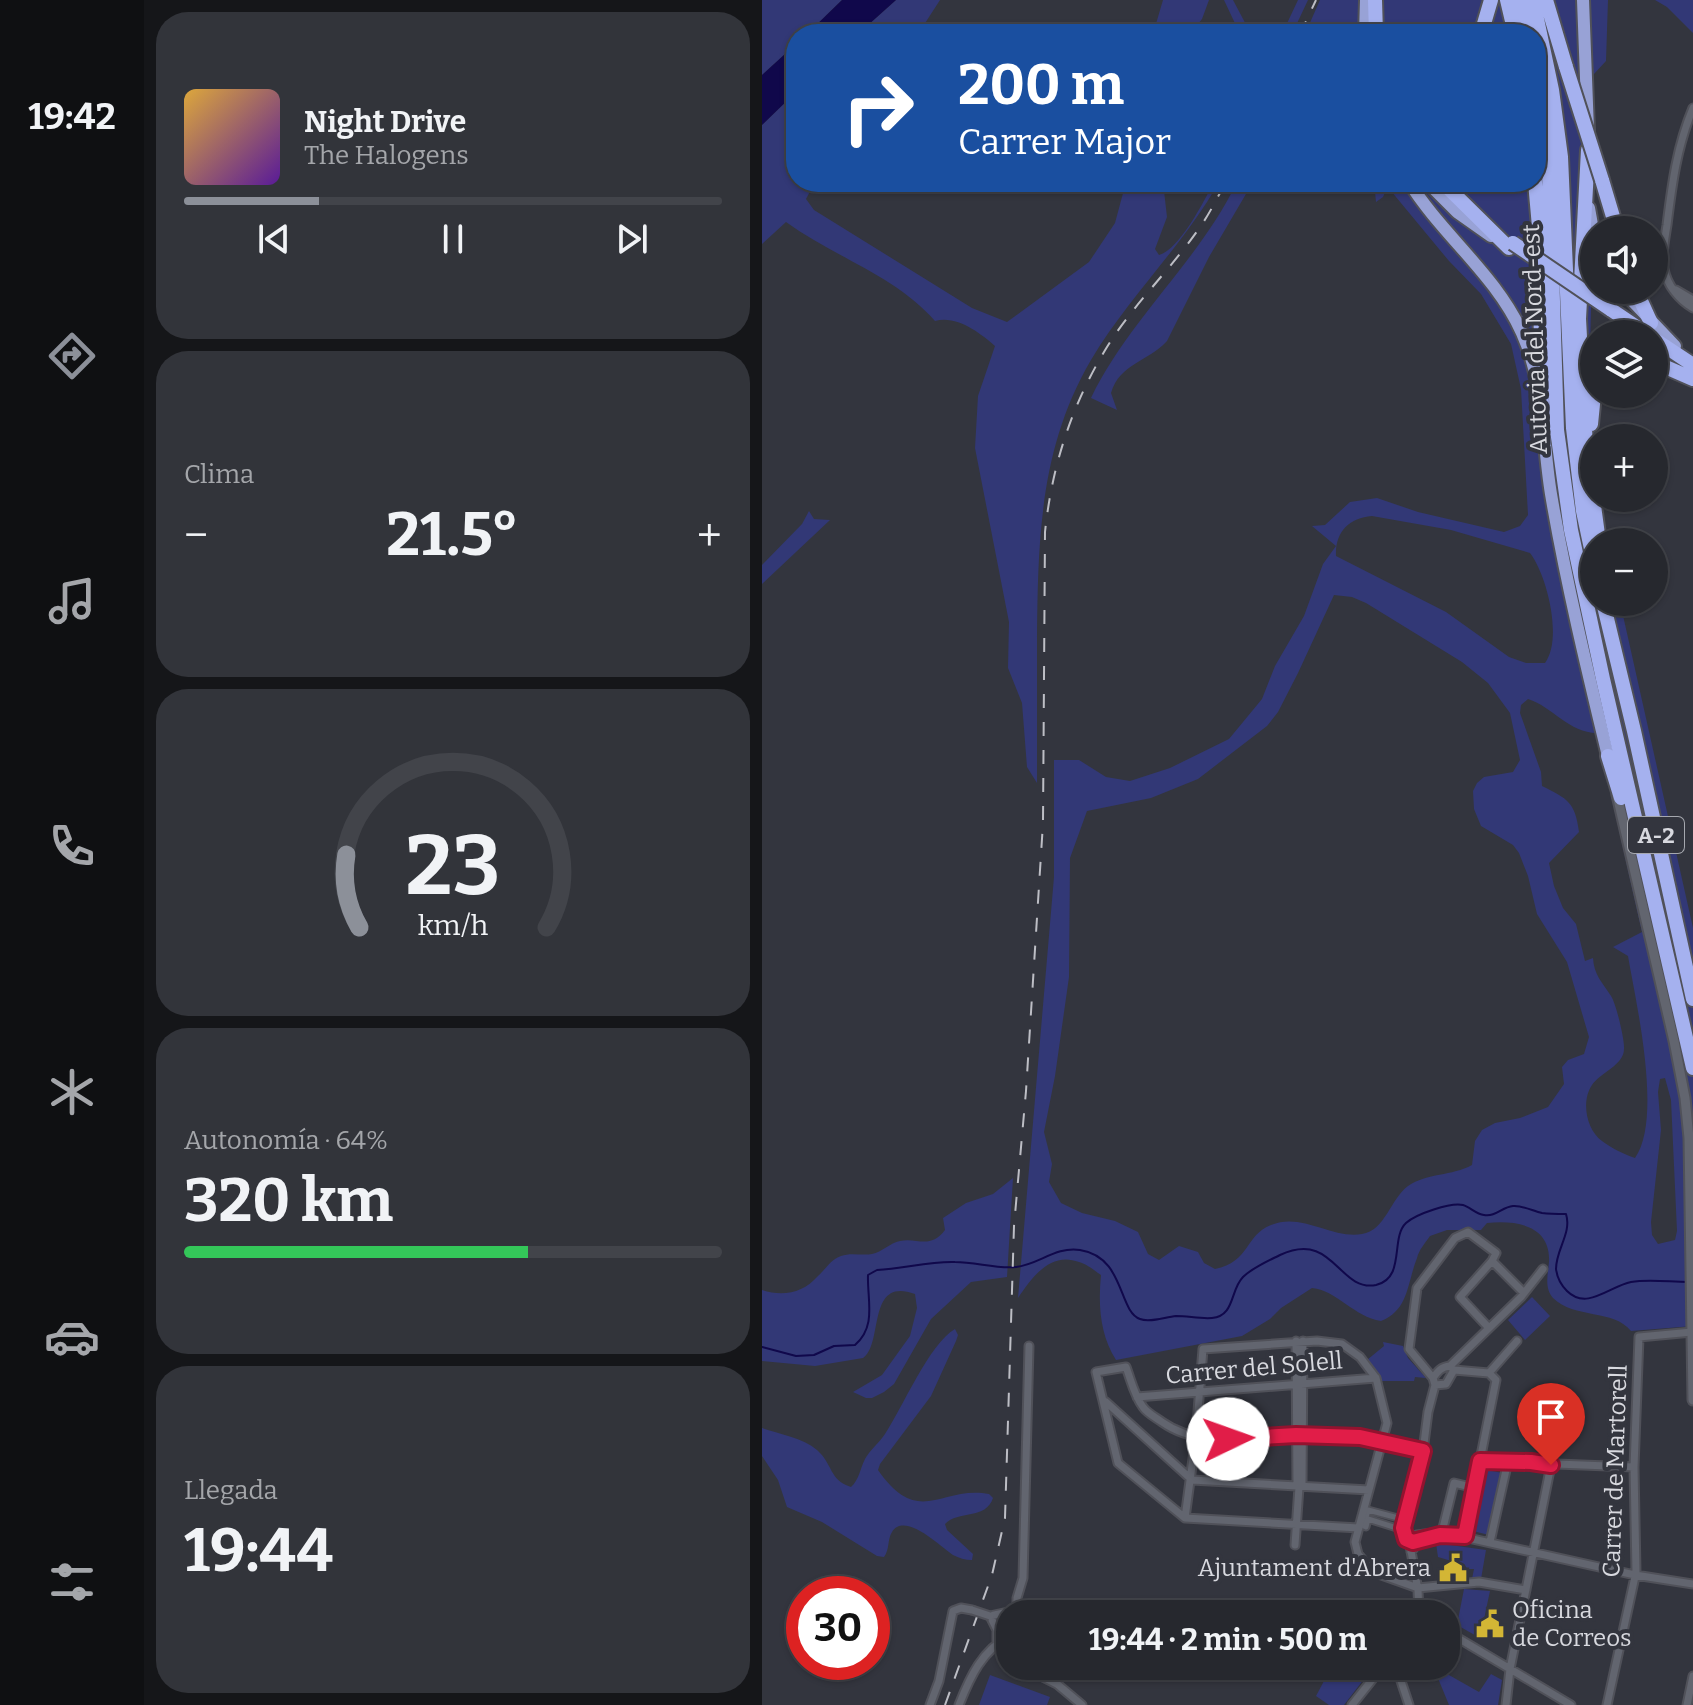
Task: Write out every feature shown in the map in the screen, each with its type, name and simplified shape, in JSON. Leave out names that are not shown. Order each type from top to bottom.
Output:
[{"type":"highway","points":[[1484,24],[1491,0]]},
{"type":"highway","points":[[1507,0],[1513,24]]},
{"type":"highway","points":[[1520,0],[1526,24]]},
{"type":"highway","name":"Autovia del Nord-est","points":[[1533,0],[1538,24]]},
{"type":"highway","points":[[1546,0],[1613,216]]},
{"type":"highway","points":[[1583,0],[1590,216]]},
{"type":"highway","points":[[1367,24],[1369,1]]},
{"type":"highway","points":[[1369,1],[1374,24]]},
{"type":"highway","name":"Autovia del Nord-est","points":[[1546,62],[1561,157],[1573,428],[1587,528]]},
{"type":"highway","name":"Autovia del Nord-est","points":[[1546,150],[1557,430],[1569,516],[1603,679],[1693,1068]]},
{"type":"highway","points":[[1585,424],[1579,319],[1588,150]]},
{"type":"highway","points":[[1416,192],[1432,216],[1510,307],[1527,348],[1542,407]]},
{"type":"highway","points":[[1437,192],[1457,212],[1621,320]]},
{"type":"highway","points":[[1453,192],[1511,245]]},
{"type":"highway","points":[[1458,192],[1529,262]]},
{"type":"highway","points":[[1536,192],[1542,407],[1562,560],[1608,756],[1668,958]]},
{"type":"highway","points":[[1610,311],[1631,320]]},
{"type":"highway","points":[[1668,341],[1693,363]]},
{"type":"highway","points":[[1668,348],[1693,363]]},
{"type":"highway","points":[[1668,357],[1693,376]]},
{"type":"highway","points":[[1668,367],[1693,376]]},
{"type":"highway","name":"A-2","points":[[1606,616],[1693,999]]},
{"type":"highway","points":[[1614,616],[1634,707],[1634,731]]},
{"type":"street","points":[[1693,108],[1681,137],[1663,268],[1671,286],[1683,302],[1693,308]]},
{"type":"street","points":[[1671,286],[1693,300]]},
{"type":"street","points":[[1608,756],[1685,1098],[1689,1138],[1693,1400]]},
{"type":"street","points":[[1488,1327],[1460,1297],[1496,1253],[1468,1232],[1455,1238],[1417,1288],[1412,1309],[1409,1349],[1434,1381],[1446,1384],[1452,1368],[1543,1269]]},
{"type":"street","points":[[1492,1261],[1524,1293]]},
{"type":"street","name":"Carrer de Martorell","points":[[1607,1705],[1635,1575],[1634,1467],[1639,1337],[1692,1332]]},
{"type":"street","points":[[1295,1545],[1299,1486],[1300,1341]]},
{"type":"street","points":[[1185,1518],[1192,1480],[1203,1349],[1300,1341],[1342,1344],[1360,1357],[1376,1378],[1387,1423],[1355,1542],[1358,1554],[1373,1572],[1418,1588],[1479,1582],[1526,1590]]},
{"type":"street","points":[[1465,1536],[1492,1376],[1501,1359],[1517,1341]]},
{"type":"street","points":[[1016,1600],[1023,1578],[1029,1346]]},
{"type":"street","points":[[1359,1528],[1185,1518],[1118,1463],[1096,1372],[1126,1367],[1145,1410],[1172,1429],[1211,1440],[1300,1435],[1360,1437],[1423,1451]]},
{"type":"street","points":[[1418,1600],[1409,1540],[1403,1528],[1423,1451],[1434,1381],[1442,1367],[1492,1376]]},
{"type":"street","name":"Carrer del Solell","points":[[1137,1397],[1376,1378]]},
{"type":"street","points":[[1104,1401],[1192,1480],[1369,1490]]},
{"type":"street","points":[[1480,1461],[1634,1467]]},
{"type":"street","points":[[1490,1542],[1508,1461]]},
{"type":"street","points":[[1506,1705],[1510,1669],[1551,1465]]},
{"type":"street","points":[[1442,1532],[1454,1483],[1475,1488]]},
{"type":"street","points":[[1368,1510],[1402,1519],[1400,1529],[1368,1519],[1364,1526],[1368,1510]]},
{"type":"street","points":[[1409,1540],[1417,1535],[1442,1532],[1635,1575],[1693,1584]]},
{"type":"street","points":[[1409,1540],[1453,1534]]},
{"type":"street","points":[[1411,1552],[1420,1540]]},
{"type":"street","points":[[930,1705],[939,1681],[953,1611],[961,1608],[996,1615]]},
{"type":"street","points":[[990,1616],[996,1625]]},
{"type":"street","points":[[1460,1639],[1571,1705]]},
{"type":"street","points":[[959,1705],[982,1658],[996,1645]]},
{"type":"street","points":[[1687,1705],[1693,1676]]},
{"type":"street","points":[[1049,1680],[1082,1705]]},
{"type":"street","points":[[1352,1705],[1372,1680]]},
{"type":"street","points":[[1400,1680],[1409,1705]]},
{"type":"shaded area","points":[[762,0],[842,0],[817,24],[786,24],[786,53],[762,75]]},
{"type":"shaded area","points":[[842,0],[896,0],[869,24],[817,24]]},
{"type":"shaded area","points":[[896,0],[940,0],[924,24],[869,24]]},
{"type":"shaded area","points":[[1163,0],[1209,0],[1198,24],[1156,24]]},
{"type":"shaded area","points":[[1224,0],[1233,0],[1246,24],[1235,24]]},
{"type":"shaded area","points":[[1298,0],[1308,0],[1297,24],[1287,24]]},
{"type":"shaded area","points":[[1320,0],[1608,0],[1606,61],[1582,87],[1594,185],[1593,216],[1580,216],[1580,304],[1591,304],[1591,320],[1580,320],[1580,408],[1598,408],[1596,424],[1580,424],[1580,512],[1598,512],[1602,528],[1580,528],[1580,616],[1623,616],[1693,928],[1693,1326],[1631,1331],[1615,1320],[1562,1305],[1548,1290],[1548,1250],[1538,1233],[1520,1224],[1487,1223],[1481,1230],[1447,1230],[1430,1236],[1418,1255],[1402,1303],[1381,1321],[1362,1315],[1330,1294],[1312,1288],[1242,1336],[1116,1360],[1106,1340],[1101,1319],[1101,1275],[1088,1266],[1069,1260],[1051,1263],[1036,1274],[1018,1298],[1054,877],[1054,760],[1079,760],[1106,777],[1130,781],[1170,768],[1229,739],[1262,699],[1275,666],[1304,616],[1323,564],[1336,546],[1312,526],[1325,525],[1350,502],[1377,498],[1418,512],[1504,532],[1520,526],[1528,515],[1521,389],[1511,344],[1481,294],[1392,192],[1546,192],[1546,24],[1309,24]],"holes":[[[1364,517],[1451,530],[1530,553],[1542,576],[1551,607],[1553,639],[1545,663],[1526,663],[1509,657],[1446,612],[1336,556],[1341,533],[1350,523]],[[1334,595],[1352,597],[1462,662],[1488,683],[1510,713],[1520,760],[1513,772],[1484,777],[1477,783],[1473,791],[1474,809],[1481,826],[1513,845],[1519,853],[1537,914],[1567,962],[1589,1037],[1584,1054],[1568,1060],[1562,1067],[1564,1084],[1548,1107],[1482,1130],[1475,1141],[1472,1165],[1408,1186],[1370,1232],[1350,1235],[1305,1223],[1283,1222],[1263,1229],[1241,1255],[1226,1266],[1215,1269],[1204,1263],[1198,1252],[1179,1246],[1159,1260],[1148,1254],[1138,1232],[1061,1203],[1049,1182],[1052,1164],[1044,1132],[1069,977],[1070,858],[1087,811],[1151,798],[1198,779],[1267,726],[1278,712],[1298,673]],[[1528,699],[1578,729],[1597,733],[1642,932],[1613,947],[1628,956],[1645,1060],[1647,1116],[1643,1140],[1635,1158],[1602,1141],[1592,1129],[1587,1114],[1587,1099],[1592,1085],[1620,1060],[1624,1049],[1623,1038],[1613,1000],[1597,974],[1593,958],[1585,961],[1576,924],[1563,908],[1554,886],[1549,863],[1579,832],[1569,803],[1542,786],[1541,772],[1520,713],[1521,705]],[[1665,1078],[1671,1100],[1677,1231],[1675,1240],[1658,1244],[1652,1235],[1651,1222],[1661,1130],[1660,1079]]]},
{"type":"shaded area","points":[[1655,0],[1693,0],[1693,33],[1667,7]]},
{"type":"shaded area","points":[[786,53],[786,102],[762,125],[762,75]]},
{"type":"shaded area","points":[[786,102],[786,192],[810,192],[806,199],[814,210],[972,308],[1007,322],[1089,262],[1115,223],[1123,192],[1164,192],[1167,217],[1155,249],[1159,255],[1175,244],[1209,192],[1213,192],[1189,228],[1122,314],[1091,360],[1061,426],[1045,494],[1041,529],[1037,783],[1027,767],[1022,703],[1008,668],[1009,622],[975,448],[978,396],[995,346],[960,323],[935,321],[902,291],[786,222],[762,244],[762,125]]},
{"type":"shaded area","points":[[1231,192],[1247,192],[1209,257],[1167,341],[1128,369],[1115,383],[1111,393],[1117,410],[1091,398],[1124,342],[1204,238]]},
{"type":"shaded area","points":[[1375,192],[1385,192],[1376,202]]},
{"type":"shaded area","points":[[809,511],[814,519],[830,520],[762,584],[762,565],[802,524]]},
{"type":"shaded area","points":[[1013,1178],[1007,1277],[971,1282],[931,1319],[894,1384],[884,1392],[866,1398],[853,1392],[882,1375],[910,1336],[917,1308],[915,1294],[900,1291],[889,1294],[878,1314],[873,1340],[863,1358],[815,1366],[762,1361],[762,1290],[785,1293],[799,1290],[812,1282],[834,1259],[845,1255],[872,1254],[900,1241],[934,1240],[945,1230],[943,1218],[966,1203],[993,1194]]},
{"type":"shaded area","points":[[1532,1297],[1550,1316],[1525,1340],[1508,1320]]},
{"type":"shaded area","points":[[955,1329],[958,1335],[956,1341],[931,1396],[878,1470],[893,1488],[918,1501],[972,1493],[989,1494],[993,1498],[984,1509],[945,1524],[947,1530],[973,1554],[972,1560],[953,1555],[923,1533],[905,1526],[892,1532],[884,1557],[877,1556],[822,1522],[787,1507],[778,1480],[762,1456],[762,1428],[811,1446],[822,1455],[835,1476],[851,1487],[865,1459],[885,1434],[926,1362]]},
{"type":"shaded area","points":[[1383,1342],[1403,1346],[1408,1358],[1426,1378],[1382,1381],[1367,1360],[1384,1346]]},
{"type":"shaded area","points":[[1486,1470],[1503,1473],[1489,1535],[1473,1531]]},
{"type":"shaded area","points":[[1436,1543],[1486,1550],[1481,1579],[1472,1579],[1474,1569],[1438,1557]]},
{"type":"shaded area","points":[[1464,1589],[1490,1591],[1480,1638],[1460,1627]]},
{"type":"shaded area","points":[[1491,1674],[1502,1680],[1498,1705],[1449,1705],[1439,1680],[1458,1680],[1479,1692]]},
{"type":"shaded area","points":[[990,1675],[996,1680],[1050,1697],[1047,1705],[979,1705]]},
{"type":"shaded area","points":[[1363,1680],[1344,1705],[1329,1705],[1316,1696],[1324,1681]]},
{"type":"waterway","points":[[762,1347],[796,1356],[814,1355],[834,1346],[855,1345],[862,1338],[869,1321],[868,1275],[877,1270],[936,1263],[1016,1267],[1055,1253],[1080,1250],[1095,1255],[1105,1263],[1133,1314],[1148,1320],[1176,1316],[1219,1316],[1225,1313],[1239,1282],[1247,1274],[1280,1255],[1298,1249],[1324,1255],[1353,1280],[1363,1285],[1376,1285],[1391,1274],[1401,1230],[1406,1223],[1450,1205],[1466,1206],[1484,1215],[1516,1206],[1542,1213],[1566,1214],[1567,1228],[1556,1269],[1563,1286],[1575,1297],[1599,1296],[1631,1282],[1688,1282]]},
{"type":"railway","points":[[1305,24],[1316,0]]},
{"type":"railway","points":[[945,1705],[992,1575],[1005,1518],[1014,1226],[1043,823],[1045,532],[1048,507],[1058,459],[1074,413],[1107,347],[1198,230],[1220,192]]},
{"type":"place","name":"Ajuntament d'Abrera","points":[[1453,1568]]},
{"type":"place","name":"Oficina de Correos","points":[[1490,1624]]},
{"type":"route","points":[[1228,1439],[1296,1435],[1360,1437],[1423,1451],[1403,1528],[1406,1539],[1413,1542],[1440,1535],[1465,1536],[1480,1461],[1551,1465]]}]
